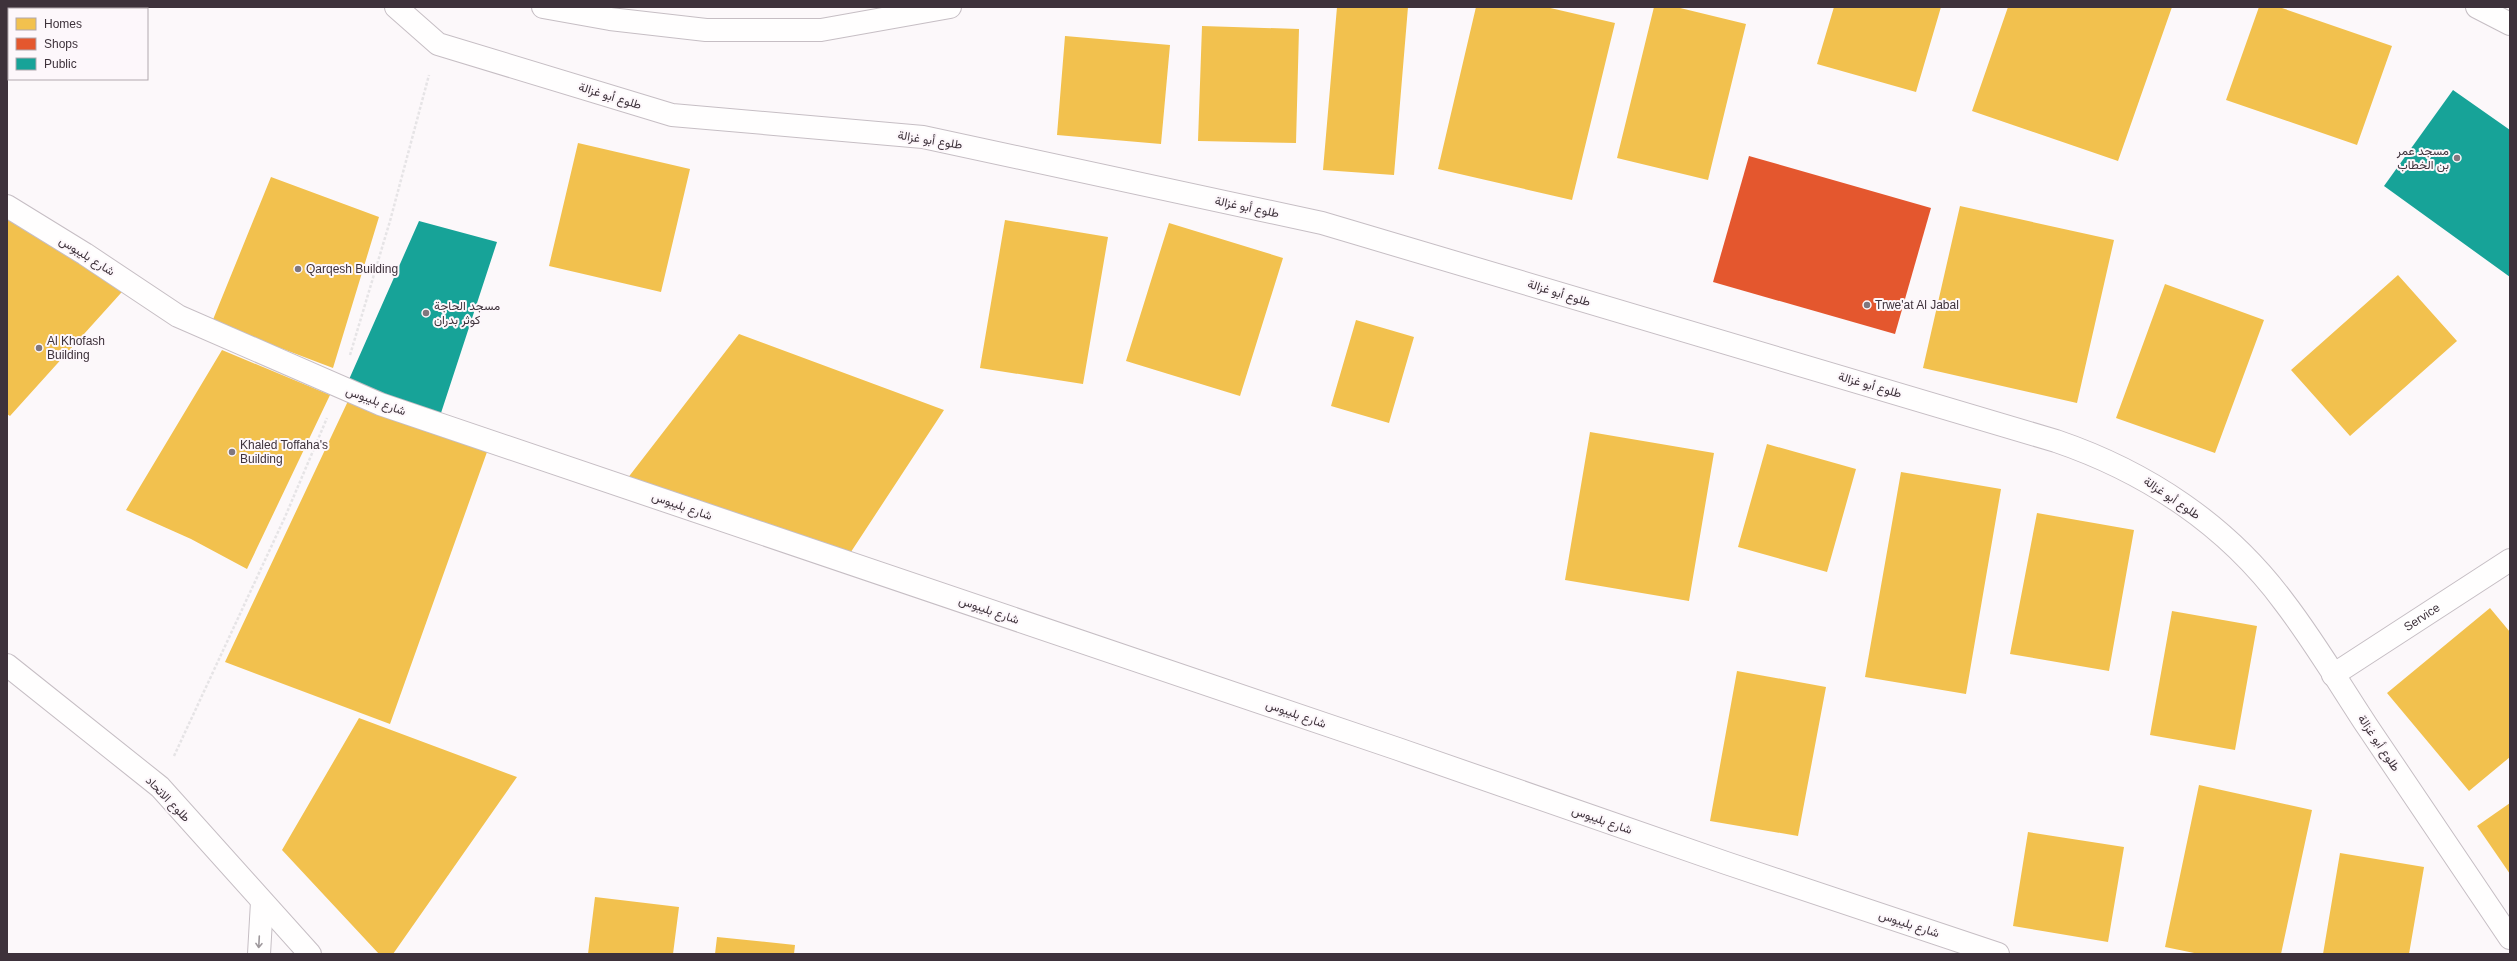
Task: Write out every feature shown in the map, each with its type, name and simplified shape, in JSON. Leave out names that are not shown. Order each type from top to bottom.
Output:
[{"type":"street","name":"طلوع أبو غزالة","points":[[396,7],[438,44],[672,115],[923,137],[1322,223],[2056,441],[2104,458],[2146,479],[2186,505],[2222,534],[2256,567],[2284,602],[2510,938]]},
{"type":"street","points":[[543,7],[611,13],[706,30],[821,30],[950,7]]},
{"type":"street","points":[[2477,7],[2510,24]]},
{"type":"street","name":"شارع بليبوس","points":[[7,206],[86,254],[178,316],[340,388],[380,404],[1398,749],[1726,863],[1998,954]]},
{"type":"street","name":"Service","points":[[2333,675],[2510,560]]},
{"type":"street","name":"طلوع الاتحاد","points":[[7,665],[160,787],[310,954]]},
{"type":"street","points":[[259,954],[262,902]]},
{"type":"path","points":[[160,787],[285,517],[340,388],[390,221],[438,44]]},
{"type":"building: Homes","points":[[1337,7],[1408,7],[1394,175],[1323,170]]},
{"type":"building: Homes","points":[[1476,7],[1546,7],[1615,23],[1572,200],[1438,169]]},
{"type":"building: Homes","points":[[1654,7],[1676,7],[1746,24],[1708,180],[1617,158]]},
{"type":"building: Homes","points":[[1834,7],[1941,7],[1916,92],[1817,64]]},
{"type":"building: Homes","points":[[2008,7],[2172,7],[2118,161],[1972,111]]},
{"type":"building: Homes","points":[[2259,7],[2279,7],[2392,46],[2357,145],[2226,100]]},
{"type":"building: Homes","points":[[1202,26],[1299,29],[1296,143],[1198,141]]},
{"type":"building: Homes","points":[[1065,36],[1170,45],[1161,144],[1057,135]]},
{"type":"building: Homes","points":[[578,143],[690,169],[661,292],[549,266]]},
{"type":"building: Homes","name":"Qarqesh Building","points":[[271,177],[379,217],[333,368],[212,322]]},
{"type":"building: Homes","points":[[1960,206],[2114,240],[2077,403],[1923,368]]},
{"type":"building: Homes","name":"Al Khofash Building","points":[[7,217],[130,283],[10,416],[7,414]]},
{"type":"building: Homes","points":[[1005,220],[1108,237],[1083,384],[980,368]]},
{"type":"building: Homes","points":[[1169,223],[1283,258],[1240,396],[1126,361]]},
{"type":"building: Homes","points":[[2398,275],[2457,341],[2350,436],[2291,370]]},
{"type":"building: Homes","points":[[2165,284],[2264,320],[2215,453],[2116,418]]},
{"type":"building: Homes","points":[[1356,320],[1414,337],[1389,423],[1331,406]]},
{"type":"building: Homes","points":[[739,334],[944,410],[845,561],[627,479]]},
{"type":"building: Homes","name":"Khaled Toffaha's Building","points":[[222,350],[330,395],[247,569],[191,539],[126,510]]},
{"type":"building: Homes","points":[[348,401],[487,452],[390,724],[225,662]]},
{"type":"building: Homes","points":[[1590,432],[1714,453],[1689,601],[1565,580]]},
{"type":"building: Homes","points":[[1767,444],[1856,469],[1827,572],[1738,547]]},
{"type":"building: Homes","points":[[1901,472],[2001,489],[1966,694],[1865,677]]},
{"type":"building: Homes","points":[[2037,513],[2134,530],[2109,671],[2010,654]]},
{"type":"building: Homes","points":[[2490,608],[2510,632],[2510,757],[2469,791],[2387,693]]},
{"type":"building: Homes","points":[[2172,611],[2257,626],[2235,750],[2150,735]]},
{"type":"building: Homes","points":[[1737,671],[1826,687],[1798,836],[1710,821]]},
{"type":"building: Homes","points":[[359,718],[517,777],[393,954],[379,954],[282,850]]},
{"type":"building: Homes","points":[[2199,785],[2312,810],[2281,954],[2199,954],[2165,947]]},
{"type":"building: Homes","points":[[2510,803],[2510,874],[2477,826]]},
{"type":"building: Homes","points":[[2028,832],[2124,847],[2108,942],[2013,926]]},
{"type":"building: Homes","points":[[2340,853],[2424,867],[2409,954],[2323,954]]},
{"type":"building: Homes","points":[[595,897],[679,907],[673,954],[588,954]]},
{"type":"building: Homes","points":[[717,937],[795,945],[794,954],[715,954]]},
{"type":"building: Shops","points":[[1749,156],[1931,208],[1895,334],[1713,282]]},
{"type":"building: Public","name":"مسجد عمر بن الخطاب","points":[[2453,90],[2510,130],[2510,277],[2384,186]]},
{"type":"building: Public","name":"مسجد الحاجة كوثر بدران","points":[[419,221],[497,242],[441,413],[347,384]]},
{"type":"place","name":"مسجد عمر بن الخطاب","points":[[2457,158]]},
{"type":"place","name":"Qarqesh Building","points":[[298,269]]},
{"type":"place","name":"Trwe'at Al Jabal","points":[[1867,305]]},
{"type":"place","name":"مسجد الحاجة كوثر بدران","points":[[426,313]]},
{"type":"place","name":"Al Khofash Building","points":[[39,348]]},
{"type":"place","name":"Khaled Toffaha's Building","points":[[232,452]]}]
